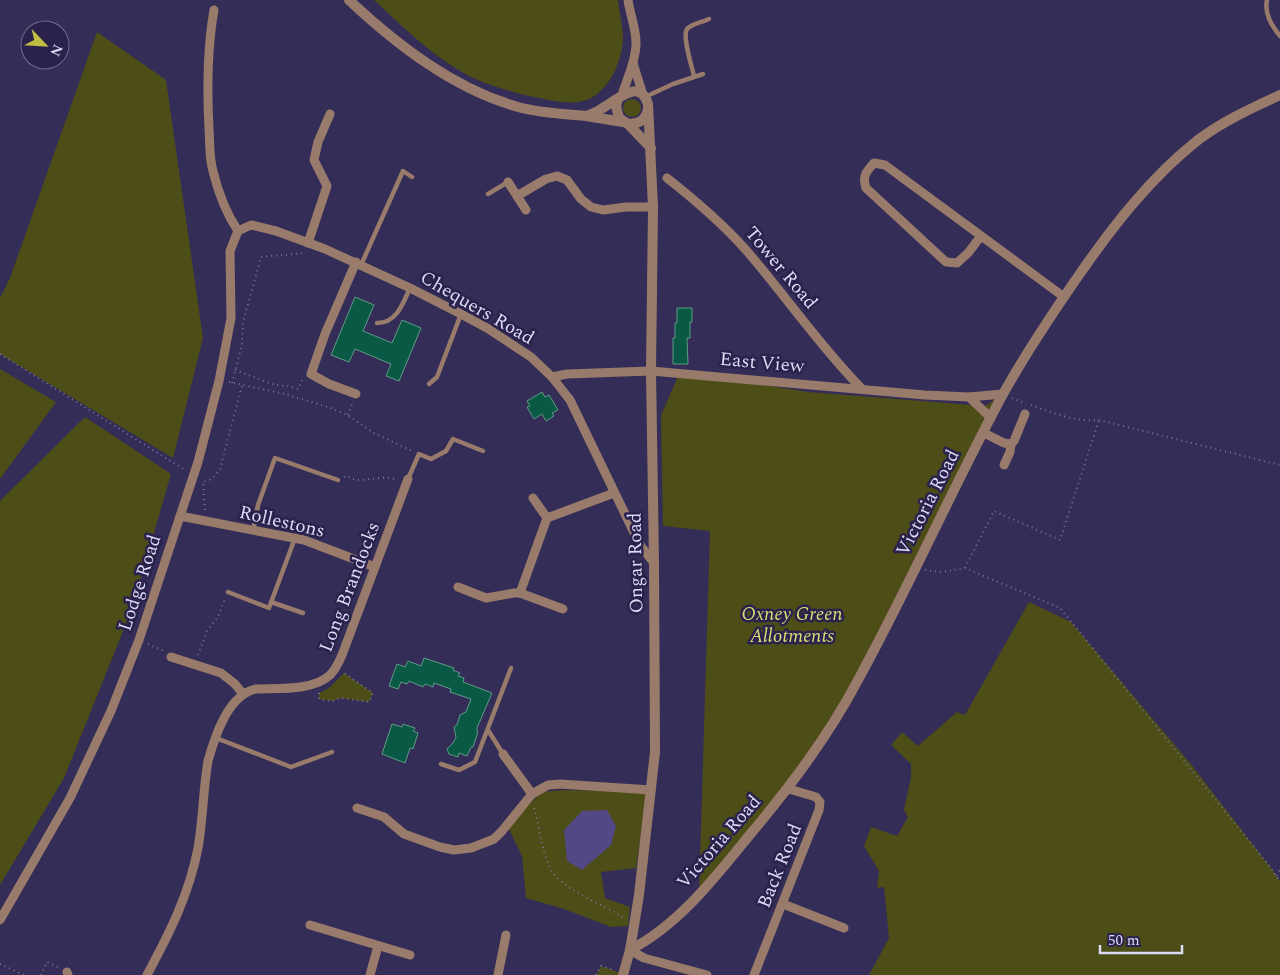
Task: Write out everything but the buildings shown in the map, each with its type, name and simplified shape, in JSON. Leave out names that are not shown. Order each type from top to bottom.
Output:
[{"type":"street","points":[[349,0],[394,38],[432,66],[463,85],[492,99],[519,108],[588,116],[635,124],[646,117],[648,108]]},
{"type":"street","name":"Ongar Road","points":[[626,123],[619,118],[616,106],[633,63],[636,46],[628,0]]},
{"type":"street","points":[[214,10],[208,63],[210,152],[212,170],[219,193],[229,218],[238,231]]},
{"type":"street","name":"Ongar Road","points":[[623,974],[630,950],[634,925],[654,752],[651,371],[653,207],[648,108],[633,63]]},
{"type":"street","points":[[588,116],[633,91],[644,96]]},
{"type":"street","name":"Victoria Road","points":[[630,950],[653,937],[672,920],[728,862],[789,789],[858,682],[1003,394],[1064,297],[1103,240],[1162,171],[1199,140],[1218,127],[1280,95]]},
{"type":"street","points":[[308,243],[327,186],[314,160],[318,142],[330,114]]},
{"type":"street","points":[[626,123],[651,148]]},
{"type":"street","points":[[981,236],[968,253],[957,263],[946,262],[866,188],[864,180],[867,171],[874,163],[884,165],[981,236],[1064,297]]},
{"type":"street","points":[[517,196],[546,179],[557,176],[567,180],[581,199],[590,207],[603,210],[626,207],[653,207]]},
{"type":"street","name":"Tower Road","points":[[667,178],[706,208],[745,249],[837,363],[861,388]]},
{"type":"street","points":[[508,182],[526,210]]},
{"type":"street","name":"Chequers Road","points":[[238,231],[251,225],[266,228],[358,264],[461,314],[495,333],[531,357],[552,377],[570,400],[640,546],[654,563]]},
{"type":"street","name":"Lodge Road","points":[[0,920],[70,798],[111,711],[139,640],[193,475],[219,381],[231,318],[230,251],[238,231]]},
{"type":"street","points":[[356,394],[329,384],[311,374],[325,334],[358,264]]},
{"type":"street","name":"East View","points":[[552,377],[567,374],[651,371],[925,395],[969,397],[1003,394]]},
{"type":"street","points":[[969,397],[991,418]]},
{"type":"street","points":[[1004,465],[1010,452],[1011,444],[1025,414]]},
{"type":"street","points":[[984,433],[1004,443],[1011,444]]},
{"type":"street","name":"Long Brandocks","points":[[318,683],[330,675],[342,655],[408,481]]},
{"type":"street","points":[[520,593],[547,518],[614,492]]},
{"type":"street","points":[[534,498],[547,518]]},
{"type":"street","name":"Rollestons","points":[[180,516],[295,538],[314,543],[374,567]]},
{"type":"street","points":[[458,587],[486,598],[520,593],[563,609]]},
{"type":"street","points":[[171,657],[221,673],[228,677],[243,694]]},
{"type":"street","points":[[146,975],[174,922],[190,883],[198,846],[206,768],[216,738],[233,704],[243,694],[256,689],[306,686],[318,683]]},
{"type":"street","points":[[503,754],[532,794]]},
{"type":"street","points":[[357,808],[384,817],[404,834],[454,850],[483,845],[494,839],[502,832],[532,794],[548,785],[560,784],[651,790]]},
{"type":"street","name":"Back Road","points":[[754,975],[819,810],[820,802],[816,796],[789,789]]},
{"type":"street","points":[[783,904],[844,928]]},
{"type":"street","points":[[310,926],[410,955]]},
{"type":"street","points":[[498,975],[506,935]]},
{"type":"street","points":[[370,975],[378,946]]},
{"type":"street","points":[[630,950],[644,958],[706,975]]},
{"type":"lane","points":[[1267,0],[1270,22],[1280,36]]},
{"type":"lane","points":[[694,76],[685,39],[687,28],[709,19]]},
{"type":"lane","points":[[644,96],[703,74]]},
{"type":"lane","points":[[358,264],[403,171],[412,177]]},
{"type":"lane","points":[[488,194],[508,182]]},
{"type":"lane","points":[[377,323],[384,323],[395,316],[410,288]]},
{"type":"lane","points":[[429,384],[436,377],[461,314]]},
{"type":"lane","points":[[408,481],[419,454],[431,459],[446,451],[453,438],[483,451]]},
{"type":"lane","points":[[253,530],[258,504],[275,458],[338,480]]},
{"type":"lane","points":[[228,592],[269,608],[295,538]]},
{"type":"lane","points":[[271,602],[303,613]]},
{"type":"lane","points":[[441,764],[459,770],[475,762],[511,668]]},
{"type":"lane","points":[[488,730],[503,754]]},
{"type":"lane","points":[[216,738],[292,767],[332,752]]},
{"type":"path","points":[[232,383],[242,345],[243,322],[261,257],[305,253]]},
{"type":"path","points":[[0,354],[193,475]]},
{"type":"path","points":[[235,370],[275,385],[298,389],[303,380],[311,374]]},
{"type":"path","points":[[219,381],[304,399],[348,415],[372,432],[419,454]]},
{"type":"path","points":[[206,522],[203,482],[212,479],[220,469],[242,386]]},
{"type":"path","points":[[348,415],[356,394]]},
{"type":"path","points":[[1003,394],[1059,415],[1099,420],[1280,465]]},
{"type":"path","points":[[965,568],[994,511],[1060,540],[1099,420]]},
{"type":"path","points":[[338,480],[346,476],[356,480],[393,478],[408,481]]},
{"type":"path","points":[[914,569],[942,572],[965,568],[1060,608],[1280,882]]},
{"type":"path","points":[[195,665],[207,631],[218,617],[228,592]]},
{"type":"path","points":[[139,640],[170,654],[171,657]]},
{"type":"path","points":[[318,683],[319,699],[332,701],[341,698],[369,702],[373,693],[336,666]]},
{"type":"path","points":[[532,794],[539,821],[539,836],[550,868],[557,878],[581,895],[596,901],[634,925]]},
{"type":"path","points":[[1277,876],[1280,869]]},
{"type":"path","points":[[41,975],[47,962],[67,973]]},
{"type":"path","points":[[0,964],[24,975]]},
{"type":"path","points":[[596,975],[601,966],[623,974]]},
{"type":"green space","points":[[374,0],[618,0],[623,33],[620,57],[617,67],[606,85],[592,98],[577,102],[565,102],[526,95],[478,80],[450,65],[427,48]]},
{"type":"green space","points":[[97,32],[166,80],[203,338],[173,458],[0,354],[0,298],[10,278]]},
{"type":"green space","points":[[632,99],[638,102],[641,108],[638,114],[632,117],[626,114],[623,108],[626,102]]},
{"type":"green space","points":[[0,369],[56,402],[0,479]]},
{"type":"green space","name":"Oxney Green Allotments","points":[[680,372],[808,392],[985,406],[1003,394],[828,730],[699,893],[710,531],[663,526],[661,415]]},
{"type":"green space","points":[[85,417],[171,474],[132,609],[64,778],[0,885],[0,501]]},
{"type":"green space","points":[[1029,602],[1071,622],[1190,763],[1277,876],[1280,882],[1280,975],[869,975],[889,938],[884,887],[877,888],[879,871],[864,846],[871,827],[897,836],[908,817],[904,810],[911,777],[911,764],[891,745],[902,732],[918,746],[957,712],[965,715]]},
{"type":"green space","points":[[344,673],[373,693],[369,702],[341,698],[332,701],[319,699],[319,693],[329,688]]},
{"type":"green space","points":[[563,790],[648,792],[636,868],[601,872],[605,898],[630,907],[628,926],[611,927],[564,909],[526,898],[522,856],[507,825],[542,792]]},
{"type":"green space","points":[[601,966],[623,974],[623,975],[597,975]]},
{"type":"shaded area","points":[[607,810],[616,826],[611,845],[582,870],[567,861],[564,830],[582,811]]}]
